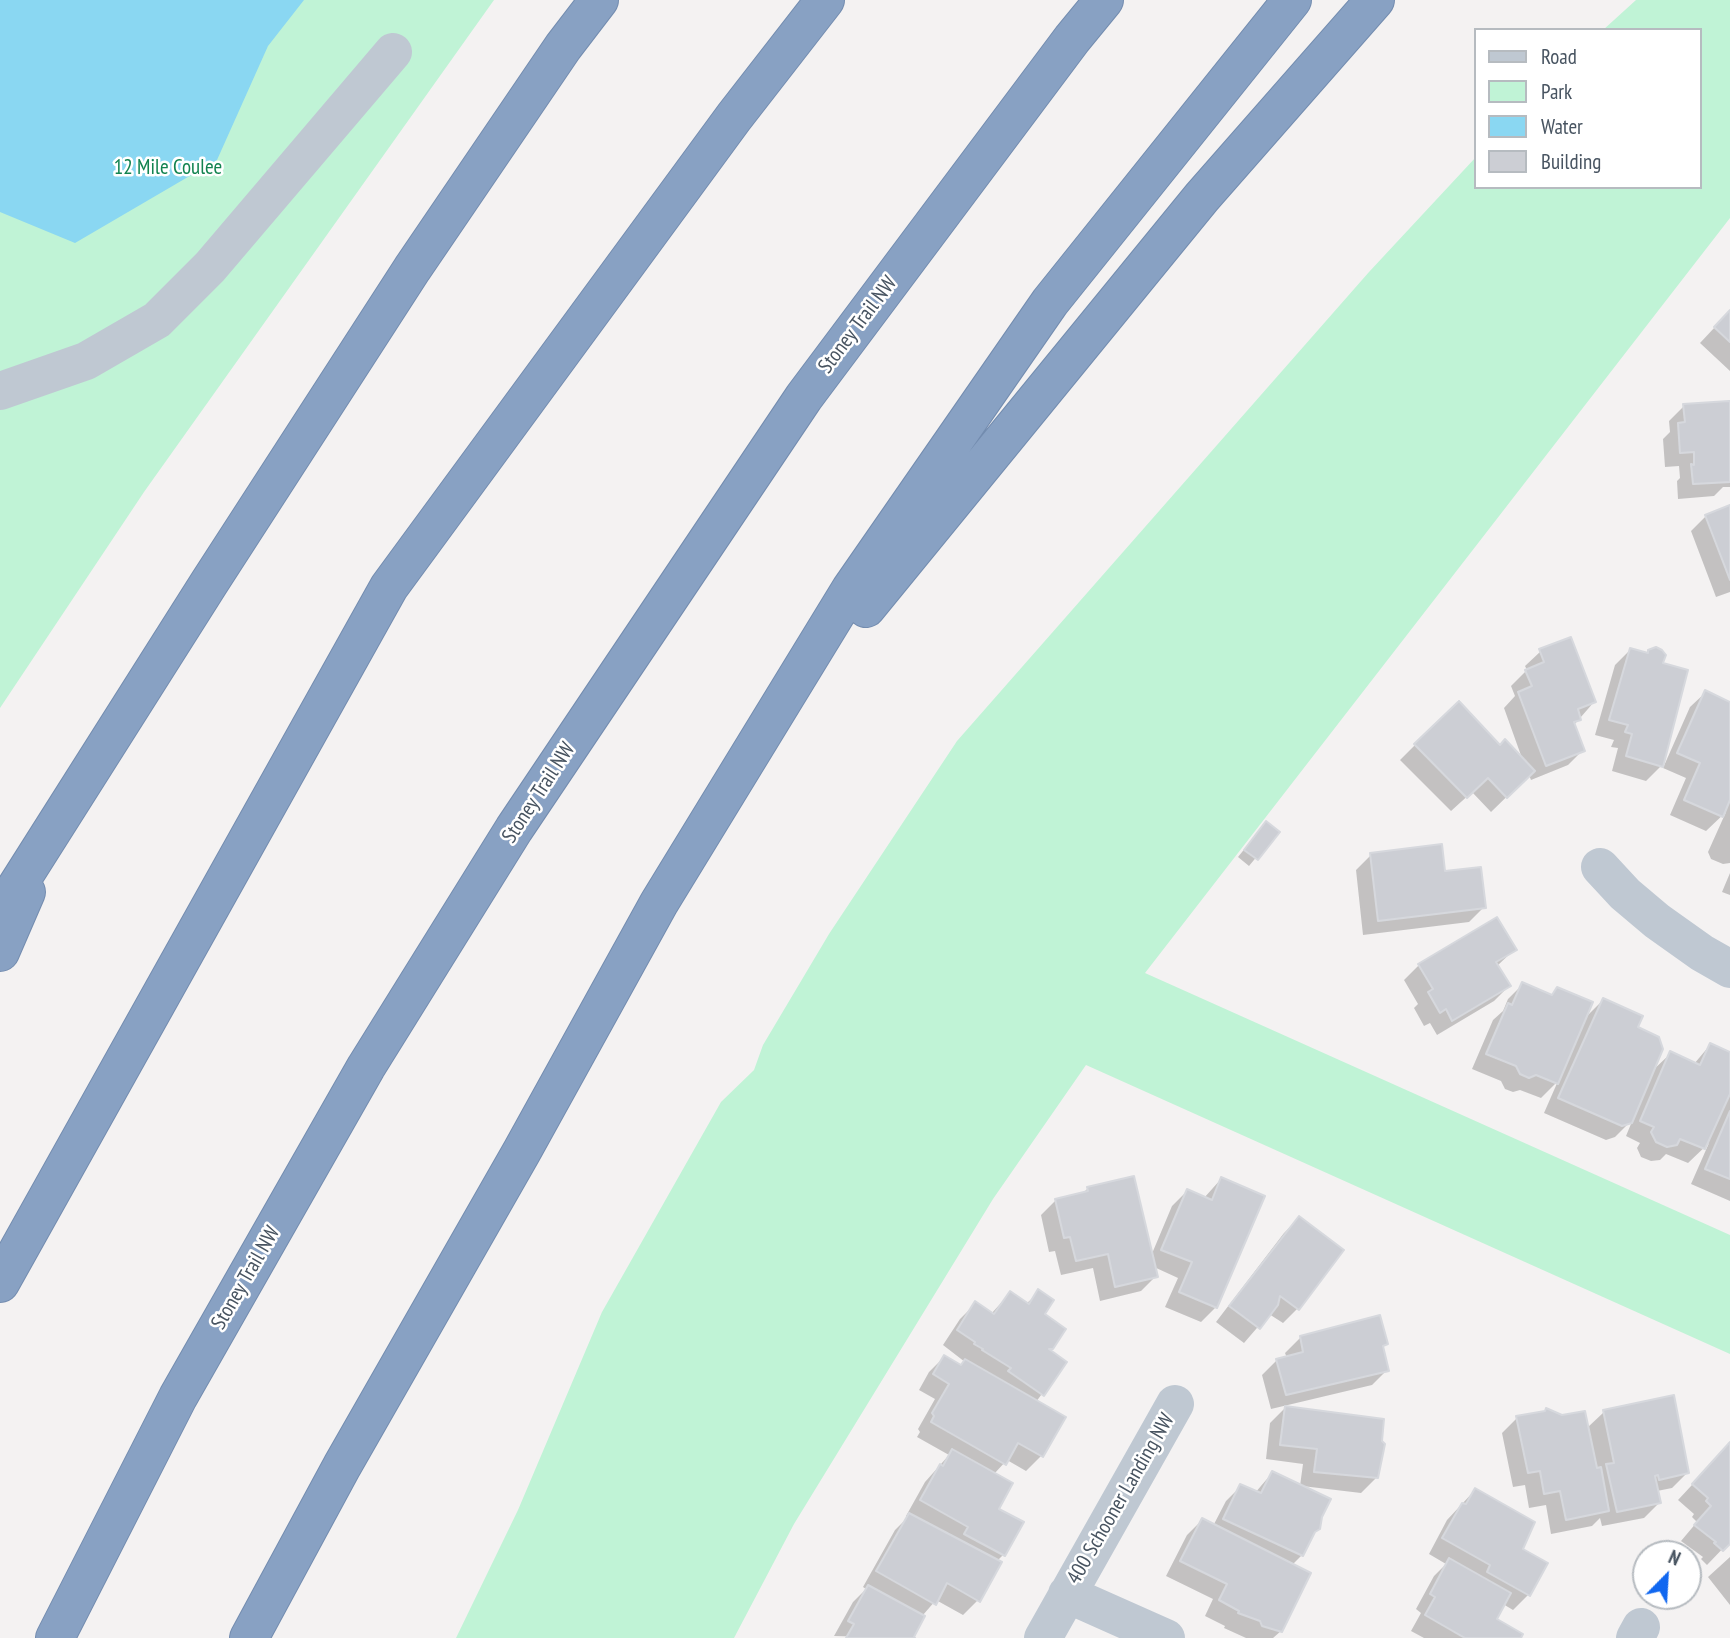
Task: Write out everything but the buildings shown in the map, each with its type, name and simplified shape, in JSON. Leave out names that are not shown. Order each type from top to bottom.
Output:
[{"type":"highway","points":[[0,913],[412,269],[563,47],[599,0]]},
{"type":"highway","points":[[0,1283],[389,587],[734,117],[825,0]]},
{"type":"highway","name":"Stoney Trail NW","points":[[54,1638],[185,1385],[366,1067],[514,829],[804,397],[1104,0]]},
{"type":"highway","points":[[249,1638],[342,1466],[522,1151],[659,902],[851,589],[1050,302],[1292,0]]},
{"type":"highway","points":[[760,739],[1202,197],[1374,0]]},
{"type":"highway","points":[[0,952],[57,823]]},
{"type":"street","points":[[0,391],[86,361],[157,320],[210,267],[393,52]]},
{"type":"street","points":[[1600,867],[1625,894],[1657,921],[1730,969]]},
{"type":"street","name":"400 Schooner Landing NW","points":[[1050,1636],[1067,1594],[1175,1404]]},
{"type":"street","points":[[1067,1594],[1166,1638]]},
{"type":"green space","name":"12 Mile Coulee","points":[[0,0],[494,0],[144,492],[0,708]]},
{"type":"green space","points":[[1636,0],[1730,0],[1730,218],[1145,973],[1730,1235],[1730,1354],[1086,1065],[993,1199],[794,1524],[734,1638],[456,1638],[518,1510],[602,1312],[721,1102],[754,1070],[763,1045],[829,934],[957,741],[1369,272],[1474,159],[1474,189],[1702,189],[1702,28],[1605,28]]},
{"type":"water","points":[[0,0],[304,0],[268,46],[217,160],[75,243],[0,212]]}]
